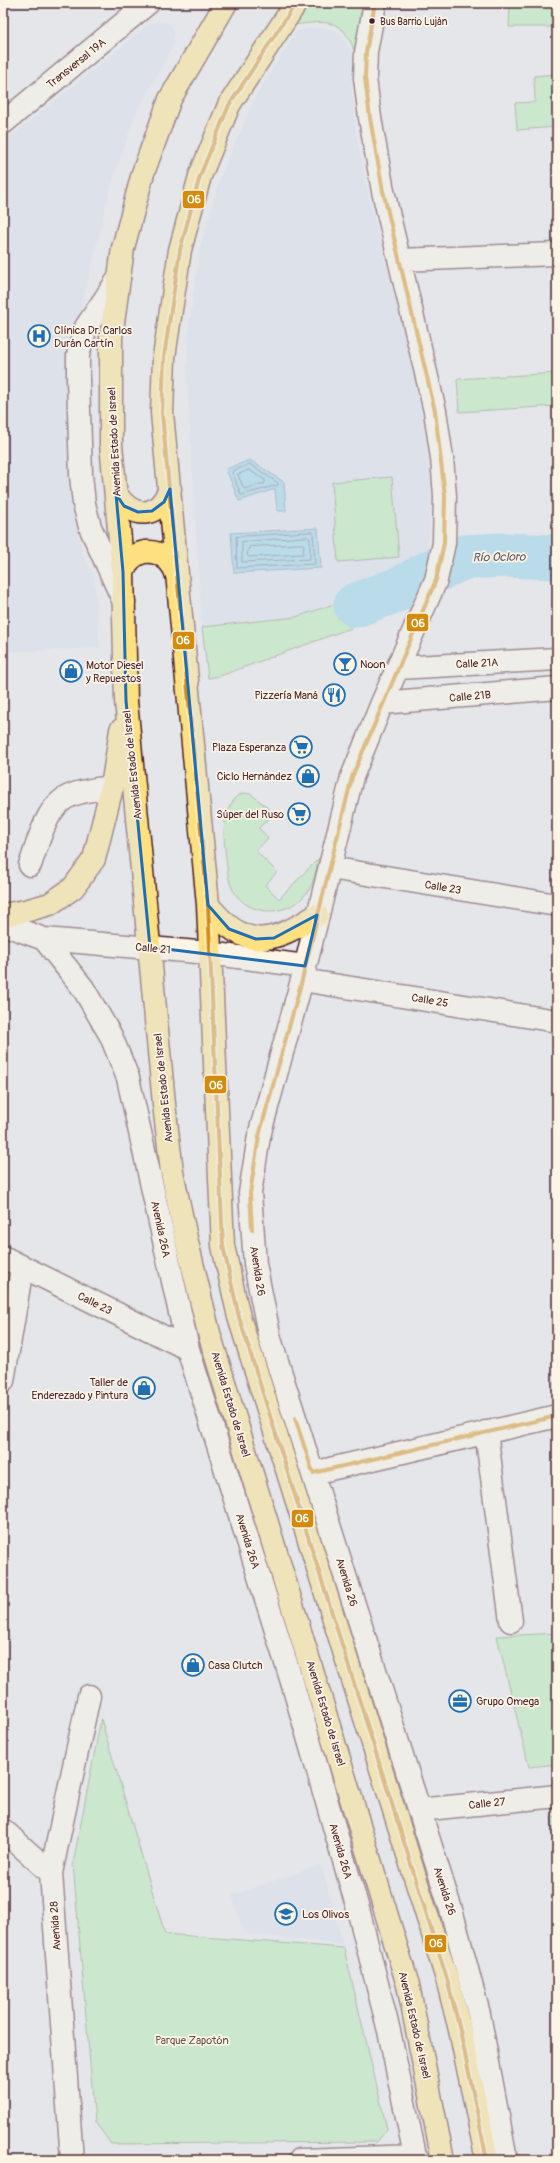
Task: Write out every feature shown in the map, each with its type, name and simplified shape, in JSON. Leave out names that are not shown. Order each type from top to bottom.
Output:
[{"type":"main road","name":"Avenida Estado de Israel","points":[[226,3],[170,99],[143,173],[123,248],[110,338],[111,444],[123,572],[126,701],[165,1119],[172,1172],[211,1341],[408,1985],[443,2160]]},
{"type":"main road","points":[[296,3],[229,105],[200,176],[180,250],[164,357],[162,413],[208,905],[224,1254],[242,1324],[447,1979],[460,2030],[487,2160]]},
{"type":"main road","points":[[116,494],[124,506],[138,512],[152,511],[164,502],[170,489]]},
{"type":"main road","points":[[123,572],[129,560],[140,553],[153,552],[166,556],[174,566],[177,579]]},
{"type":"main road","points":[[3,915],[26,911],[50,904],[73,888],[94,859],[112,787],[126,701]]},
{"type":"main road","points":[[208,905],[229,929],[256,939],[274,938],[292,932],[317,915]]},
{"type":"street","name":"Transversal 19A","points":[[3,123],[148,3]]},
{"type":"street","name":"Avenida 26","points":[[375,3],[366,52],[365,78],[370,118],[383,191],[435,411],[442,458],[444,543],[436,580],[382,703],[352,778],[317,915],[304,973],[259,1136],[250,1193],[255,1264],[270,1339],[418,1810],[452,1913],[478,2014],[506,2160]]},
{"type":"street","points":[[400,260],[557,254]]},
{"type":"street","points":[[119,278],[86,327],[78,355],[78,379],[80,476],[84,504],[90,527],[124,602]]},
{"type":"street","name":"Calle 21A","points":[[398,668],[557,658]]},
{"type":"street","name":"Calle 21B","points":[[382,703],[557,688]]},
{"type":"street","points":[[30,865],[45,822],[61,800],[72,794],[112,787]]},
{"type":"street","name":"Calle 23","points":[[330,868],[557,906]]},
{"type":"street","name":"Calle 21","points":[[3,924],[44,939],[209,953],[304,973]]},
{"type":"street","name":"Avenida 26A","points":[[44,939],[83,988],[111,1036],[128,1078],[188,1349],[289,1675],[358,1909],[389,2031],[416,2158]]},
{"type":"street","name":"Calle 25","points":[[304,973],[557,1021]]},
{"type":"street","name":"Calle 23","points":[[3,1257],[22,1268],[188,1349]]},
{"type":"street","points":[[3,1381],[22,1268]]},
{"type":"street","points":[[313,1473],[557,1416]]},
{"type":"street","points":[[486,1432],[511,1621]]},
{"type":"street","name":"Avenida 28","points":[[72,2160],[51,1873],[89,1696]]},
{"type":"street","name":"Calle 27","points":[[418,1810],[557,1796]]},
{"type":"street","points":[[3,1830],[51,1873]]},
{"type":"street","points":[[300,2160],[416,2158]]},
{"type":"highlighted area","points":[[170,489],[208,905],[229,929],[256,939],[274,938],[317,915],[305,966],[150,947],[126,701],[123,572],[116,494],[124,506],[138,512],[152,511],[164,502]]},
{"type":"shaded area","name":"Clínica Dr. Carlos Durán Cartín","points":[[162,22],[170,24],[174,33],[173,45],[134,117],[111,185],[79,316],[72,355],[73,517],[83,555],[94,577],[100,648],[3,652],[3,143],[151,23]]},
{"type":"shaded area","points":[[312,28],[332,29],[343,37],[352,53],[351,76],[356,133],[369,198],[407,347],[425,426],[431,479],[429,531],[424,566],[381,588],[296,617],[202,627],[187,379],[189,327],[200,249],[221,176],[256,96],[297,31]]},
{"type":"shaded area","name":"Los Olivos","points":[[321,1865],[343,1945],[244,1933],[232,1895]]},
{"type":"green space","points":[[309,3],[367,3],[355,53],[350,41],[339,27],[325,23],[294,25]]},
{"type":"green space","points":[[386,3],[439,3],[439,5],[385,7]]},
{"type":"green space","points":[[510,3],[557,3],[557,27],[509,27]]},
{"type":"green space","points":[[557,74],[557,127],[517,130],[515,103],[535,102],[534,76]]},
{"type":"green space","points":[[557,373],[557,406],[459,412],[457,379]]},
{"type":"green space","points":[[392,477],[399,557],[338,562],[332,482]]},
{"type":"green space","points":[[424,566],[418,585],[395,612],[220,676],[208,678],[202,627],[296,617],[381,588]]},
{"type":"green space","points":[[243,793],[251,794],[274,813],[259,828],[268,838],[256,851],[277,872],[265,885],[279,899],[319,858],[314,879],[309,890],[301,899],[281,910],[259,910],[249,906],[240,899],[233,890],[231,884],[228,872],[224,826],[230,807],[235,799]]},
{"type":"green space","points":[[557,1633],[557,1764],[529,1767],[497,1636]]},
{"type":"green space","name":"Parque Zapotón","points":[[101,1719],[165,1934],[344,1948],[387,2129],[377,2142],[111,2144],[95,2122],[73,1864]]},
{"type":"green space","points":[[557,1816],[557,1854],[551,1817]]},
{"type":"water","points":[[250,460],[284,482],[286,511],[277,511],[275,489],[239,501],[226,469]]},
{"type":"water","points":[[318,528],[321,568],[234,573],[231,533]]},
{"type":"waterway","name":"Río Ocloro","points":[[356,605],[402,588],[425,575],[464,557],[504,555],[557,557]]},
{"type":"transit line","name":"06","points":[[296,3],[229,105],[200,176],[180,250],[164,357],[162,413],[208,905],[223,1246],[239,1317],[447,1979],[460,2030],[487,2160]]},
{"type":"transit line","name":"06","points":[[252,1230],[250,1193],[259,1136],[302,980],[352,777],[436,580],[444,543],[445,496],[435,411],[383,191],[370,118],[365,78],[366,52],[375,3]]},
{"type":"transit line","name":"06","points":[[295,1418],[313,1473],[557,1416]]},
{"type":"place","name":"Bus Barrio Luján","points":[[372,21]]},
{"type":"place","name":"Clínica Dr. Carlos Durán Cartín","points":[[39,336]]},
{"type":"place","name":"Noon","points":[[345,664]]},
{"type":"place","name":"Motor Diesel y Repuestos","points":[[71,671]]},
{"type":"place","name":"Pizzería Maná","points":[[334,695]]},
{"type":"place","name":"Plaza Esperanza","points":[[301,747]]},
{"type":"place","name":"Ciclo Hernández","points":[[308,776]]},
{"type":"place","name":"Súper del Ruso","points":[[299,814]]},
{"type":"place","name":"Taller de Enderezado y Pintura","points":[[144,1388]]},
{"type":"place","name":"Casa Clutch","points":[[193,1665]]},
{"type":"place","name":"Grupo Omega","points":[[460,1701]]},
{"type":"place","name":"Los Olivos","points":[[286,1914]]}]
